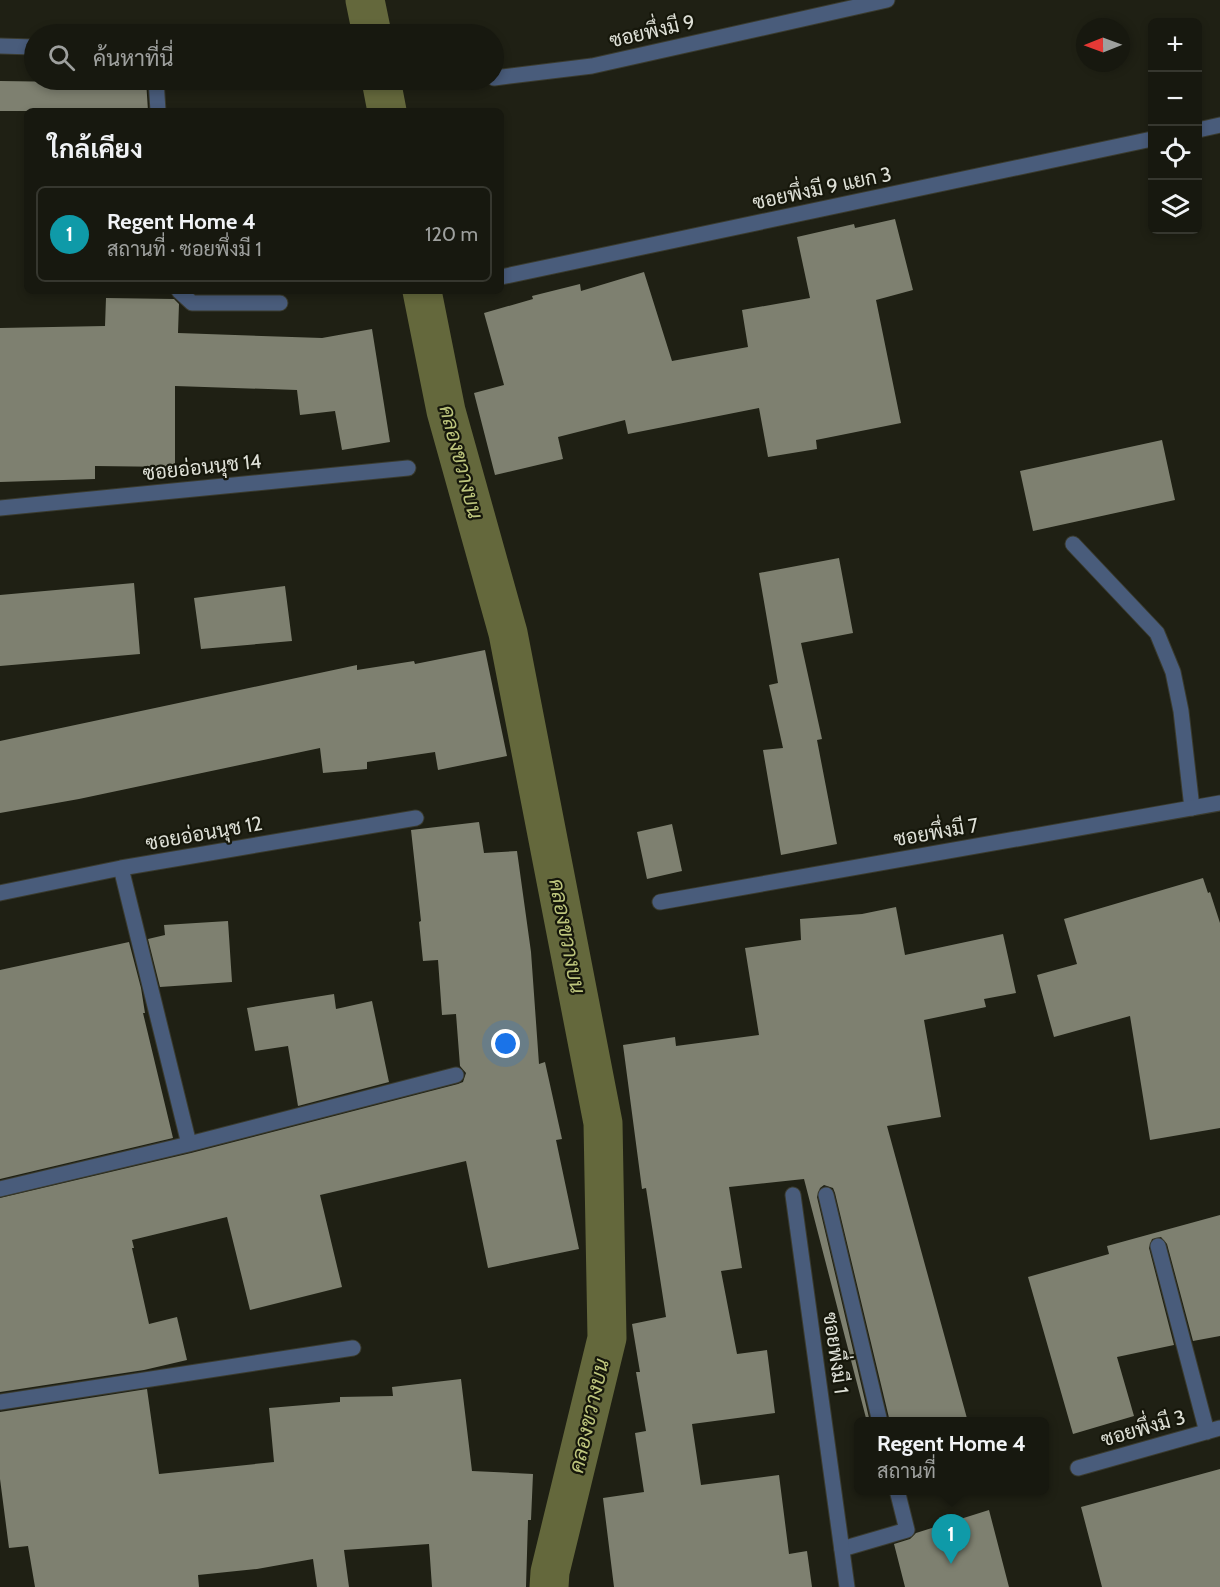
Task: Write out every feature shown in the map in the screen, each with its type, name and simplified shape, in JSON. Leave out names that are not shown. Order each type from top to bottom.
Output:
[{"type":"street","name":"ซอยพึ่งมี 9","points":[[504,77],[592,66],[887,0]]},
{"type":"street","points":[[0,46],[24,47]]},
{"type":"street","points":[[157,90],[158,108]]},
{"type":"street","points":[[1202,128],[1220,125]]},
{"type":"street","name":"ซอยพึ่งมี 9 แยก 3","points":[[504,276],[1148,140]]},
{"type":"street","points":[[182,294],[192,303],[280,303]]},
{"type":"street","name":"ซอยอ่อนนุช 14","points":[[0,508],[408,468]]},
{"type":"street","points":[[1072,544],[1157,633],[1173,672],[1179,701],[1192,808]]},
{"type":"street","name":"ซอยพึ่งมี 7","points":[[660,902],[1220,803]]},
{"type":"street","name":"ซอยอ่อนนุช 12","points":[[0,893],[121,868],[416,818]]},
{"type":"street","points":[[121,868],[189,1144]]},
{"type":"street","points":[[0,1189],[189,1144],[456,1075]]},
{"type":"street","name":"ซอยพึ่งมี 1","points":[[793,1195],[847,1587]]},
{"type":"street","points":[[826,1195],[879,1417]]},
{"type":"street","points":[[1158,1246],[1214,1430]]},
{"type":"street","points":[[0,1402],[353,1348]]},
{"type":"street","name":"ซอยพึ่งมี 3","points":[[1078,1468],[1214,1430]]},
{"type":"street","points":[[842,1549],[907,1530],[898,1495]]},
{"type":"building","points":[[0,81],[24,81],[24,90],[147,90],[148,108],[24,108],[24,111],[0,111]]},
{"type":"building","points":[[895,219],[913,290],[876,300],[901,423],[816,440],[817,449],[768,457],[759,408],[628,434],[625,420],[558,437],[563,459],[495,475],[474,393],[504,385],[484,313],[533,299],[532,296],[580,284],[581,291],[644,272],[672,361],[748,347],[742,310],[810,298],[797,237],[854,224],[855,228]]},
{"type":"building","points":[[106,298],[174,299],[179,304],[178,333],[322,338],[372,329],[390,442],[342,450],[335,411],[300,415],[297,390],[175,386],[175,467],[95,466],[95,479],[0,482],[0,328],[105,326]]},
{"type":"building","points":[[1162,440],[1175,500],[1033,531],[1020,471]]},
{"type":"building","points":[[839,558],[853,633],[801,643],[822,739],[817,740],[837,844],[781,855],[763,750],[783,748],[769,685],[778,683],[759,573]]},
{"type":"building","points":[[134,583],[140,654],[0,666],[0,595]]},
{"type":"building","points":[[285,586],[292,641],[201,649],[194,598]]},
{"type":"building","points":[[485,650],[507,756],[438,770],[435,752],[367,762],[367,769],[323,773],[320,748],[79,799],[0,813],[0,741],[357,665],[357,670],[414,661],[415,664]]},
{"type":"building","points":[[479,822],[484,853],[517,851],[531,952],[539,1064],[545,1062],[562,1139],[556,1140],[579,1249],[488,1268],[466,1161],[320,1195],[342,1287],[250,1310],[227,1217],[132,1240],[149,1324],[177,1317],[187,1360],[144,1370],[0,1392],[0,1198],[191,1153],[463,1082],[466,1073],[460,1066],[456,1014],[442,1015],[438,960],[423,961],[411,830]]},
{"type":"building","points":[[672,824],[682,871],[647,879],[637,832]]},
{"type":"building","points":[[1203,878],[1220,923],[1220,1128],[1150,1140],[1130,1016],[1054,1037],[1037,975],[1077,964],[1064,919]]},
{"type":"building","points":[[896,907],[905,955],[1003,934],[1016,993],[984,999],[986,1007],[924,1020],[941,1117],[887,1126],[967,1417],[889,1417],[833,1188],[824,1185],[820,1188],[817,1197],[869,1417],[866,1417],[804,1179],[729,1187],[742,1268],[721,1271],[737,1354],[767,1350],[775,1413],[692,1424],[701,1485],[779,1475],[789,1554],[807,1551],[812,1587],[614,1587],[603,1498],[644,1492],[635,1433],[646,1431],[636,1372],[640,1372],[632,1324],[666,1317],[646,1188],[642,1189],[623,1045],[675,1037],[676,1046],[759,1035],[745,948],[801,940],[800,919],[862,914]]},
{"type":"building","points":[[228,921],[232,982],[160,987],[148,939],[165,935],[164,925]]},
{"type":"building","points":[[129,942],[141,988],[145,1013],[143,1013],[173,1138],[0,1179],[0,970]]},
{"type":"building","points":[[334,994],[336,1009],[372,1001],[389,1082],[298,1106],[288,1046],[255,1051],[247,1008]]},
{"type":"building","points":[[1220,1215],[1220,1336],[1193,1341],[1167,1244],[1161,1237],[1152,1239],[1149,1248],[1174,1345],[1117,1357],[1134,1416],[1073,1434],[1028,1277],[1109,1254],[1107,1246]]},
{"type":"building","points":[[461,1379],[472,1471],[533,1474],[531,1520],[528,1520],[526,1587],[432,1587],[429,1544],[344,1550],[349,1587],[317,1587],[313,1559],[257,1569],[198,1575],[199,1587],[35,1587],[28,1546],[9,1548],[0,1479],[0,1412],[147,1389],[159,1474],[274,1462],[269,1408],[340,1402],[340,1397],[393,1396],[392,1387]]},
{"type":"building","points":[[1220,1469],[1220,1587],[1102,1587],[1081,1507]]},
{"type":"building","points":[[989,1510],[1009,1587],[905,1587],[894,1544],[910,1539],[916,1533]]},
{"type":"waterway","name":"คลองขวางบน","points":[[365,0],[370,24]]},
{"type":"waterway","name":"คลองขวางบน","points":[[383,90],[386,108]]},
{"type":"waterway","name":"คลองขวางบน","points":[[423,294],[446,411],[508,633],[603,1123],[607,1338],[550,1572],[549,1587]]},
{"type":"place","name":"Regent Home 4","points":[[951,1564]]}]
